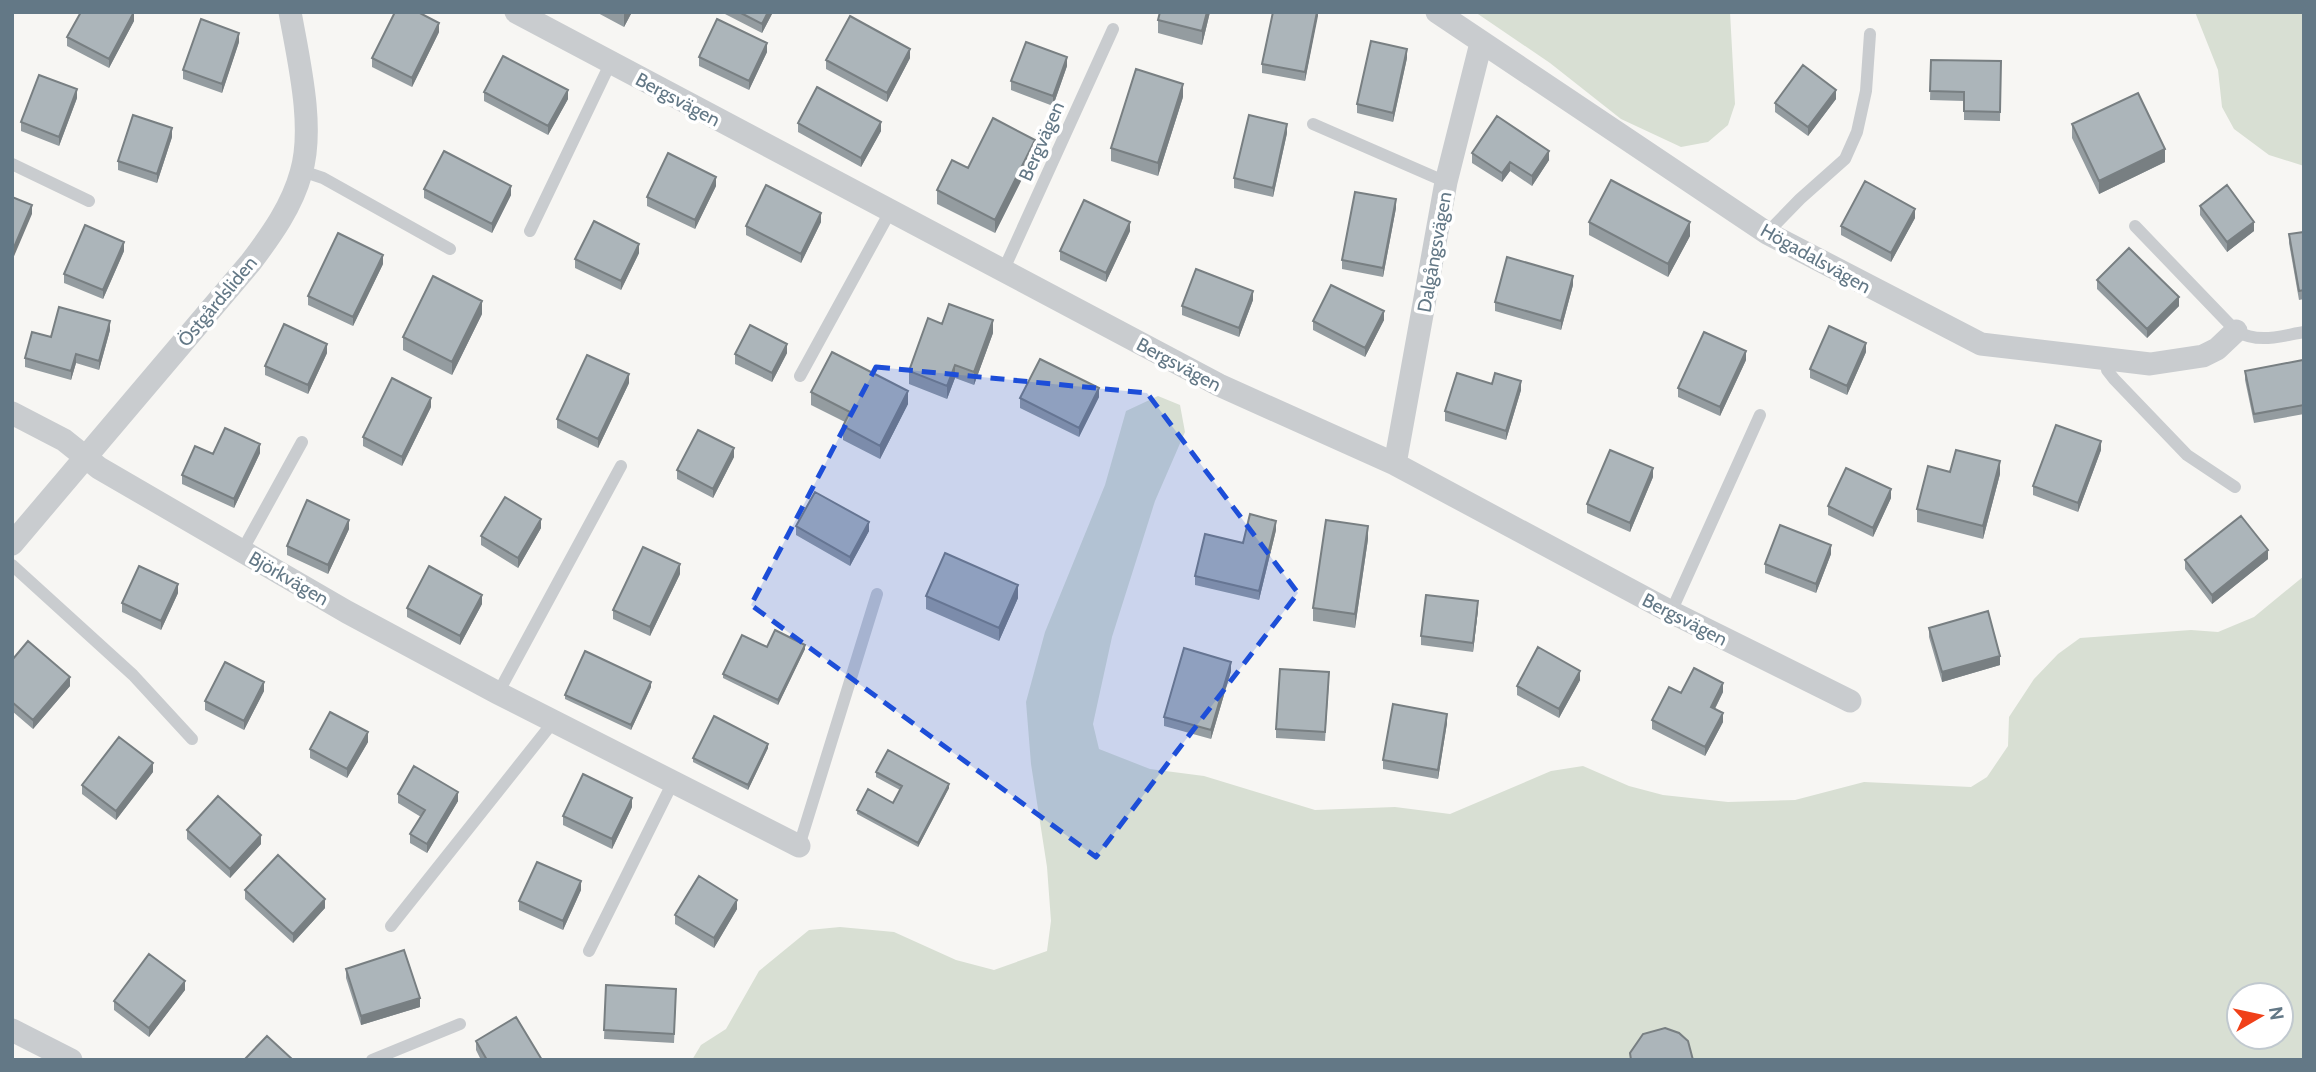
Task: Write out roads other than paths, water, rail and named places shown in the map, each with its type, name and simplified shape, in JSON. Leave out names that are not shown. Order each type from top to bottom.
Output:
[{"type":"street","name":"Östgårdsliden","points":[[12,544],[251,262],[274,231],[302,170],[302,88],[290,12]]},
{"type":"street","name":"Bergsvägen","points":[[516,12],[1219,386],[1395,464],[1671,612],[1850,701]]},
{"type":"street","name":"Högadalsvägen","points":[[1437,12],[1768,233],[1982,344],[2150,364],[2183,360],[2217,349],[2236,331]]},
{"type":"street","name":"Dalgångsvägen","points":[[1395,464],[1446,181],[1481,43]]},
{"type":"street","name":"Björkvägen","points":[[12,413],[64,440],[99,468],[347,612],[498,693],[799,846]]},
{"type":"street","points":[[12,1030],[71,1060]]},
{"type":"lane","name":"Bergvägen","points":[[1004,270],[1113,29]]},
{"type":"lane","points":[[1768,233],[1800,199],[1845,159],[1857,132],[1866,91],[1870,34]]},
{"type":"lane","points":[[530,231],[611,64]]},
{"type":"lane","points":[[1313,124],[1446,181]]},
{"type":"lane","points":[[12,164],[89,201]]},
{"type":"lane","points":[[302,170],[323,178],[450,249]]},
{"type":"lane","points":[[800,376],[891,210]]},
{"type":"lane","points":[[2135,226],[2236,331],[2262,340],[2304,332]]},
{"type":"lane","points":[[2106,360],[2107,370],[2114,379],[2187,456],[2235,487]]},
{"type":"lane","points":[[1671,612],[1760,415]]},
{"type":"lane","points":[[242,551],[302,442]]},
{"type":"lane","points":[[498,693],[621,466]]},
{"type":"lane","points":[[12,565],[133,675],[192,739]]},
{"type":"lane","points":[[799,846],[877,594]]},
{"type":"lane","points":[[391,926],[554,721]]},
{"type":"lane","points":[[589,951],[673,782]]},
{"type":"lane","points":[[372,1060],[460,1024]]}]
